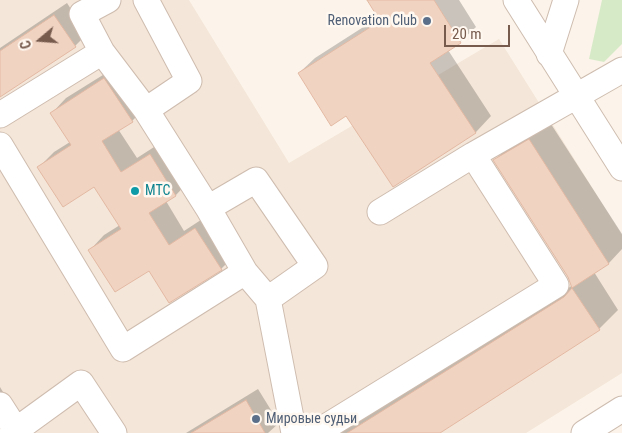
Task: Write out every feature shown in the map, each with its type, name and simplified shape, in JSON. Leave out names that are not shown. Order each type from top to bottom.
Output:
[{"type":"street","points":[[108,0],[82,14],[102,52],[146,110],[208,208],[245,272],[268,299],[294,433]]},
{"type":"street","points":[[146,0],[189,81],[146,110]]},
{"type":"street","points":[[516,0],[622,168]]},
{"type":"street","points":[[549,54],[566,0]]},
{"type":"street","points":[[0,115],[102,52]]},
{"type":"street","points":[[380,212],[473,154],[622,70]]},
{"type":"street","points":[[0,145],[123,349],[245,272]]},
{"type":"street","points":[[316,433],[556,285],[473,154]]},
{"type":"street","points":[[208,208],[256,180],[315,266],[268,299]]},
{"type":"street","points":[[0,405],[14,432],[81,383],[114,433]]},
{"type":"street","points":[[584,433],[622,409]]},
{"type":"shaded area","points":[[0,0],[189,0],[289,163],[499,39],[622,235],[622,373],[526,433],[0,433]]},
{"type":"green space","points":[[602,0],[622,0],[622,44],[604,62],[589,59]]},
{"type":"building","points":[[367,0],[434,0],[461,43],[430,63],[476,133],[393,187],[346,116],[331,126],[298,73],[380,21]]},
{"type":"building","points":[[54,15],[76,47],[0,97],[0,51]]},
{"type":"building","name":"МТС","points":[[104,78],[133,122],[102,141],[121,172],[150,154],[176,196],[149,213],[169,245],[195,228],[222,270],[169,303],[149,271],[115,292],[88,250],[121,229],[94,187],[63,207],[37,167],[71,145],[50,113]]},
{"type":"building","points":[[529,139],[609,264],[572,288],[568,277],[493,160]]},
{"type":"building","points":[[572,288],[600,330],[440,433],[347,433],[564,297]]},
{"type":"building","points":[[246,400],[265,433],[191,433]]},
{"type":"place","name":"Renovation Club","points":[[427,21]]},
{"type":"place","name":"МТС","points":[[135,191]]},
{"type":"place","name":"Мировые судьи","points":[[256,419]]}]
